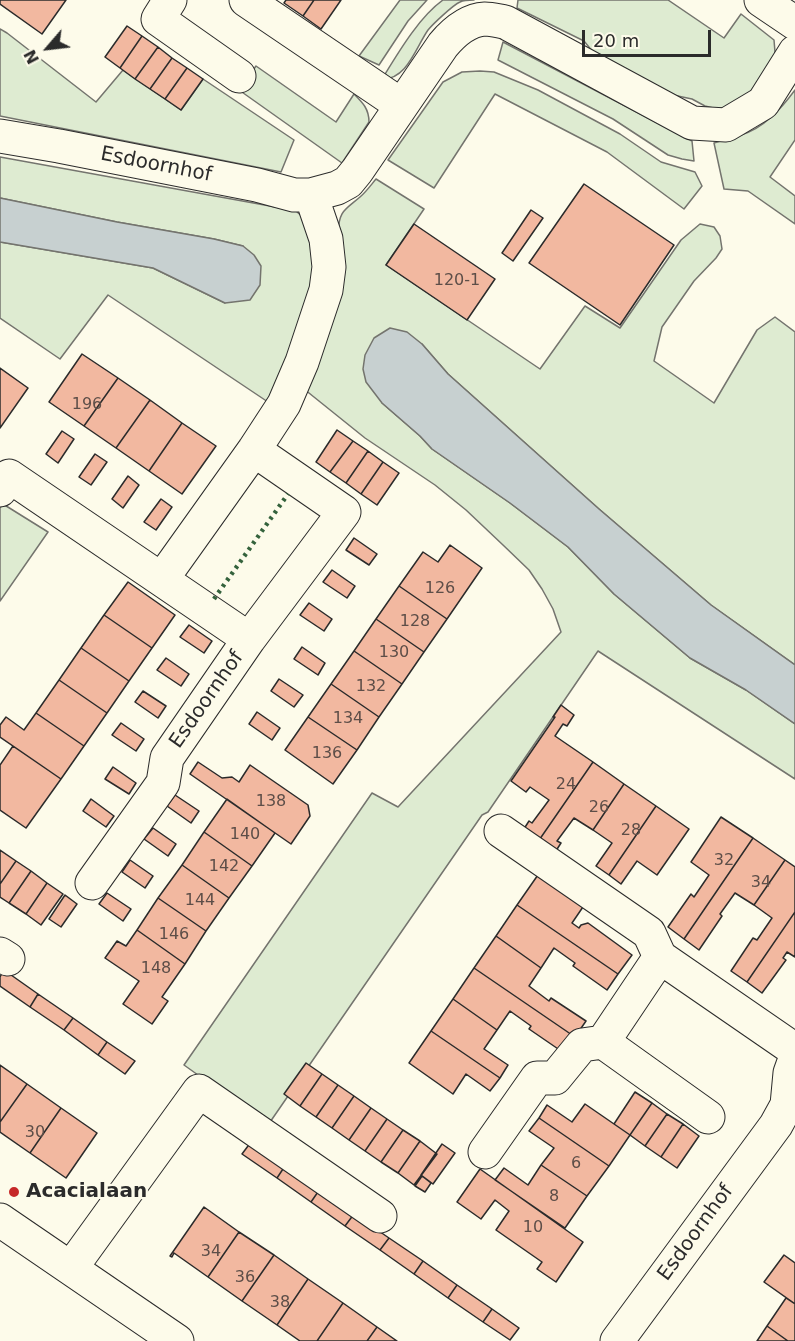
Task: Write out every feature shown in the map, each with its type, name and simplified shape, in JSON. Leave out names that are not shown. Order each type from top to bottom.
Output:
[{"type":"street","points":[[170,0],[158,19],[239,76]]},
{"type":"street","points":[[246,0],[400,105]]},
{"type":"street","points":[[761,0],[795,23]]},
{"type":"street","name":"Esdoornhof","points":[[0,136],[245,183],[294,195],[311,195],[337,188],[348,182],[443,45],[453,33],[468,24],[485,19],[505,22],[692,123],[726,125],[763,103],[795,52]]},
{"type":"street","points":[[162,579],[284,404],[302,362],[326,290],[329,267],[326,239],[311,195]]},
{"type":"street","name":"Esdoornhof","points":[[92,883],[163,783],[167,758],[249,639],[344,512],[254,450]]},
{"type":"street","name":"Esdoornhof","points":[[0,490],[9,476],[249,639]]},
{"type":"street","points":[[501,831],[649,933],[660,957],[795,1050]]},
{"type":"street","points":[[485,1152],[537,1078],[555,1078],[582,1046],[603,1042],[660,957]]},
{"type":"street","points":[[603,1042],[708,1117]]},
{"type":"street","name":"Esdoornhof","points":[[617,1341],[785,1132],[790,1073],[795,1059]]},
{"type":"street","points":[[71,1268],[199,1091],[380,1216]]},
{"type":"street","points":[[0,1220],[177,1341]]},
{"type":"green space","points":[[400,0],[427,0],[408,21],[379,65],[359,56]]},
{"type":"green space","points":[[443,0],[467,0],[457,4],[428,30],[410,61],[398,74],[382,79],[417,26]]},
{"type":"green space","points":[[518,0],[668,0],[724,38],[741,14],[774,40],[775,52],[772,67],[743,100],[729,107],[717,109],[705,106],[692,99],[654,91],[602,63],[584,41],[517,8]]},
{"type":"green space","points":[[0,29],[96,102],[123,70],[181,110],[203,79],[294,140],[281,172],[0,116]]},
{"type":"green space","points":[[503,42],[692,141],[694,161],[668,155],[613,119],[498,60]]},
{"type":"green space","points":[[256,66],[336,122],[354,94],[360,100],[367,110],[369,122],[342,163],[239,90]]},
{"type":"green space","points":[[462,72],[494,72],[538,90],[620,134],[661,162],[695,172],[702,186],[684,209],[607,152],[495,94],[434,188],[388,160],[443,82]]},
{"type":"green space","points":[[795,90],[795,140],[770,177],[795,196],[795,224],[748,191],[724,189],[714,143],[749,132],[765,123]]},
{"type":"green space","points":[[0,157],[296,211],[306,220],[318,264],[303,326],[268,402],[108,295],[60,359],[0,318],[0,242],[153,268],[225,303],[243,246],[0,198]]},
{"type":"green space","points":[[376,179],[424,209],[386,265],[540,369],[585,306],[620,328],[681,240],[700,224],[714,227],[720,236],[722,249],[694,281],[662,327],[654,361],[714,403],[757,330],[775,317],[795,332],[795,665],[711,605],[599,509],[448,374],[422,344],[382,403],[432,449],[568,547],[614,594],[690,658],[746,690],[795,724],[795,779],[598,651],[268,1125],[184,1065],[372,793],[398,807],[561,632],[553,609],[529,570],[466,510],[435,485],[365,438],[304,389],[341,215]]},
{"type":"green space","points":[[3,504],[48,532],[0,601],[0,508]]},
{"type":"shaded area","points":[[0,198],[243,246],[254,255],[261,266],[260,285],[250,300],[225,303],[153,268],[0,242]]},
{"type":"shaded area","points":[[390,328],[407,332],[422,344],[448,374],[599,509],[711,605],[795,665],[795,724],[746,690],[690,658],[614,594],[568,547],[432,449],[382,403],[366,382],[363,369],[365,355],[374,338]]},
{"type":"building","points":[[0,0],[66,0],[42,34],[0,4]]},
{"type":"building","points":[[286,0],[314,0],[303,16],[284,3]]},
{"type":"building","points":[[314,0],[341,0],[321,29],[303,16]]},
{"type":"building","points":[[127,26],[142,36],[120,68],[105,57]]},
{"type":"building","points":[[142,36],[158,47],[135,79],[120,68]]},
{"type":"building","points":[[158,47],[172,58],[150,89],[135,79]]},
{"type":"building","points":[[172,58],[187,68],[165,99],[150,89]]},
{"type":"building","points":[[187,68],[203,79],[181,110],[165,99]]},
{"type":"building","points":[[584,184],[674,245],[620,325],[529,263]]},
{"type":"building","points":[[531,210],[543,218],[513,261],[502,253]]},
{"type":"building","points":[[414,224],[495,279],[467,320],[386,265]]},
{"type":"building","points":[[82,354],[118,378],[84,426],[49,402]]},
{"type":"building","points":[[0,368],[28,388],[0,428]]},
{"type":"building","points":[[118,378],[150,400],[116,448],[84,426]]},
{"type":"building","points":[[150,400],[182,423],[149,471],[116,448]]},
{"type":"building","points":[[182,423],[216,446],[182,494],[149,471]]},
{"type":"building","points":[[337,430],[353,441],[330,472],[316,462]]},
{"type":"building","points":[[62,431],[74,439],[58,463],[46,454]]},
{"type":"building","points":[[353,441],[368,451],[346,483],[330,472]]},
{"type":"building","points":[[368,451],[383,462],[361,494],[346,483]]},
{"type":"building","points":[[95,454],[107,462],[91,485],[79,477]]},
{"type":"building","points":[[383,462],[399,473],[377,505],[361,494]]},
{"type":"building","points":[[128,476],[139,485],[123,508],[112,499]]},
{"type":"building","points":[[161,499],[172,507],[156,530],[144,522]]},
{"type":"building","points":[[354,538],[377,554],[369,565],[346,550]]},
{"type":"building","points":[[450,545],[482,568],[447,619],[399,586],[423,552],[438,562]]},
{"type":"building","points":[[332,570],[355,586],[347,598],[323,582]]},
{"type":"building","points":[[128,582],[175,615],[152,648],[104,615]]},
{"type":"building","points":[[399,586],[447,619],[424,652],[376,619]]},
{"type":"building","points":[[309,603],[332,619],[324,631],[300,615]]},
{"type":"building","points":[[104,615],[152,648],[129,681],[81,648]]},
{"type":"building","points":[[376,619],[424,652],[402,684],[354,651]]},
{"type":"building","points":[[189,625],[212,641],[204,653],[180,637]]},
{"type":"building","points":[[302,647],[325,663],[318,675],[294,659]]},
{"type":"building","points":[[81,648],[129,681],[107,713],[59,680]]},
{"type":"building","points":[[354,651],[402,684],[379,717],[331,684]]},
{"type":"building","points":[[166,658],[189,674],[181,686],[157,670]]},
{"type":"building","points":[[279,679],[303,695],[294,707],[271,691]]},
{"type":"building","points":[[59,680],[107,713],[84,746],[36,713]]},
{"type":"building","points":[[331,684],[379,717],[357,750],[308,717]]},
{"type":"building","points":[[143,691],[166,706],[158,718],[135,702]]},
{"type":"building","points":[[561,705],[574,715],[567,726],[563,724],[555,736],[593,762],[535,846],[520,835],[529,821],[532,823],[549,800],[530,787],[526,792],[511,781]]},
{"type":"building","points":[[257,712],[280,728],[272,740],[249,724]]},
{"type":"building","points":[[36,713],[84,746],[61,779],[0,737],[0,725],[6,717],[24,730]]},
{"type":"building","points":[[308,717],[357,750],[333,784],[285,750]]},
{"type":"building","points":[[121,723],[144,739],[136,751],[112,735]]},
{"type":"building","points":[[13,746],[61,779],[26,828],[0,810],[0,765]]},
{"type":"building","points":[[198,762],[222,778],[232,777],[239,782],[250,765],[308,805],[310,816],[291,844],[190,774]]},
{"type":"building","points":[[593,762],[624,784],[593,830],[574,818],[557,841],[561,843],[552,857],[535,846]]},
{"type":"building","points":[[113,767],[136,783],[129,794],[105,779]]},
{"type":"building","points":[[624,784],[656,806],[609,875],[596,866],[612,843],[593,830]]},
{"type":"building","points":[[175,795],[199,811],[191,823],[167,806]]},
{"type":"building","points":[[91,799],[114,816],[106,827],[83,811]]},
{"type":"building","points":[[227,799],[275,833],[252,866],[204,832]]},
{"type":"building","points":[[656,806],[689,829],[657,875],[637,861],[621,884],[609,875]]},
{"type":"building","points":[[721,817],[753,838],[684,939],[668,927],[691,894],[694,897],[709,875],[691,862]]},
{"type":"building","points":[[153,828],[176,844],[168,856],[144,839]]},
{"type":"building","points":[[204,832],[252,866],[229,898],[182,865]]},
{"type":"building","points":[[753,838],[785,860],[754,905],[735,893],[699,950],[684,939]]},
{"type":"building","points":[[0,850],[16,861],[0,884]]},
{"type":"building","points":[[130,860],[153,876],[145,888],[122,872]]},
{"type":"building","points":[[785,860],[795,867],[795,912],[747,982],[731,971],[753,938],[757,940],[772,918],[754,905]]},
{"type":"building","points":[[16,861],[31,871],[9,903],[0,897],[0,884]]},
{"type":"building","points":[[182,865],[229,898],[206,931],[158,898]]},
{"type":"building","points":[[31,871],[47,883],[26,914],[9,903]]},
{"type":"building","points":[[540,872],[585,904],[572,923],[579,928],[588,923],[632,955],[618,974],[517,905]]},
{"type":"building","points":[[47,883],[63,894],[41,925],[26,914]]},
{"type":"building","points":[[107,893],[131,909],[123,921],[99,904]]},
{"type":"building","points":[[65,895],[77,904],[61,927],[49,919]]},
{"type":"building","points":[[158,898],[206,931],[185,964],[137,930]]},
{"type":"building","points":[[517,905],[618,974],[607,990],[573,966],[575,963],[554,948],[541,968],[496,936]]},
{"type":"building","points":[[795,912],[795,957],[787,952],[783,958],[786,960],[762,993],[747,982]]},
{"type":"building","points":[[137,930],[185,964],[162,997],[168,1001],[152,1024],[123,1004],[139,981],[105,958],[117,941],[126,946]]},
{"type":"building","points":[[496,936],[541,968],[529,986],[549,1001],[551,998],[586,1021],[575,1037],[474,968]]},
{"type":"building","points":[[474,968],[575,1037],[564,1053],[529,1029],[531,1026],[510,1011],[497,1030],[453,999]]},
{"type":"building","points":[[4,970],[38,994],[30,1007],[0,986],[0,977]]},
{"type":"building","points":[[38,994],[73,1018],[64,1030],[30,1007]]},
{"type":"building","points":[[453,999],[497,1030],[484,1049],[508,1065],[500,1078],[431,1031]]},
{"type":"building","points":[[73,1018],[107,1042],[98,1055],[64,1030]]},
{"type":"building","points":[[431,1031],[500,1078],[490,1091],[466,1074],[453,1094],[409,1063]]},
{"type":"building","points":[[107,1042],[135,1061],[125,1074],[98,1055]]},
{"type":"building","points":[[306,1063],[322,1074],[300,1106],[284,1094]]},
{"type":"building","points":[[0,1065],[27,1084],[0,1122]]},
{"type":"building","points":[[322,1074],[338,1085],[316,1117],[300,1106]]},
{"type":"building","points":[[27,1084],[61,1108],[30,1153],[0,1132],[0,1122]]},
{"type":"building","points":[[338,1085],[354,1096],[332,1128],[316,1117]]},
{"type":"building","points":[[635,1092],[652,1103],[630,1135],[614,1124]]},
{"type":"building","points":[[354,1096],[371,1108],[349,1140],[332,1128]]},
{"type":"building","points":[[652,1103],[667,1114],[645,1146],[630,1135]]},
{"type":"building","points":[[585,1104],[630,1135],[609,1166],[539,1118],[547,1105],[572,1122]]},
{"type":"building","points":[[61,1108],[97,1133],[66,1178],[30,1153]]},
{"type":"building","points":[[371,1108],[387,1119],[365,1151],[349,1140]]},
{"type":"building","points":[[667,1114],[683,1124],[661,1157],[645,1146]]},
{"type":"building","points":[[539,1118],[609,1166],[587,1196],[541,1165],[554,1148],[529,1131]]},
{"type":"building","points":[[387,1119],[403,1130],[381,1162],[365,1151]]},
{"type":"building","points":[[683,1124],[699,1136],[677,1168],[661,1157]]},
{"type":"building","points":[[403,1130],[420,1141],[398,1173],[381,1162]]},
{"type":"building","points":[[420,1141],[437,1154],[414,1185],[398,1173]]},
{"type":"building","points":[[251,1142],[285,1166],[277,1178],[242,1154]]},
{"type":"building","points":[[442,1144],[455,1153],[433,1184],[421,1175]]},
{"type":"building","points":[[541,1165],[587,1196],[565,1228],[495,1180],[504,1168],[528,1185]]},
{"type":"building","points":[[285,1166],[320,1189],[311,1202],[277,1178]]},
{"type":"building","points":[[480,1169],[583,1242],[556,1282],[537,1269],[542,1262],[496,1230],[509,1211],[495,1200],[481,1219],[457,1202]]},
{"type":"building","points":[[422,1176],[431,1183],[425,1192],[415,1186]]},
{"type":"building","points":[[320,1189],[354,1214],[345,1226],[311,1202]]},
{"type":"building","points":[[204,1207],[239,1232],[208,1277],[174,1253],[172,1257],[170,1256]]},
{"type":"building","points":[[354,1214],[389,1238],[380,1250],[345,1226]]},
{"type":"building","points":[[239,1232],[274,1255],[242,1301],[208,1277]]},
{"type":"building","points":[[389,1238],[423,1261],[414,1274],[380,1250]]},
{"type":"building","points":[[274,1255],[308,1279],[277,1325],[242,1301]]},
{"type":"building","points":[[784,1255],[795,1263],[795,1304],[764,1282]]},
{"type":"building","points":[[423,1261],[457,1285],[448,1298],[414,1274]]},
{"type":"building","points":[[308,1279],[343,1303],[317,1341],[300,1341],[277,1325]]},
{"type":"building","points":[[457,1285],[492,1309],[483,1322],[448,1298]]},
{"type":"building","points":[[786,1298],[795,1304],[795,1341],[788,1341],[767,1326]]},
{"type":"building","points":[[343,1303],[377,1327],[367,1341],[317,1341]]},
{"type":"building","points":[[492,1309],[519,1328],[510,1340],[483,1322]]},
{"type":"building","points":[[767,1326],[788,1341],[757,1341]]},
{"type":"building","points":[[377,1327],[397,1341],[367,1341]]},
{"type":"hedge","points":[[214,599],[288,494]]},
{"type":"place","name":"Acacialaan","points":[[14,1192]]}]
